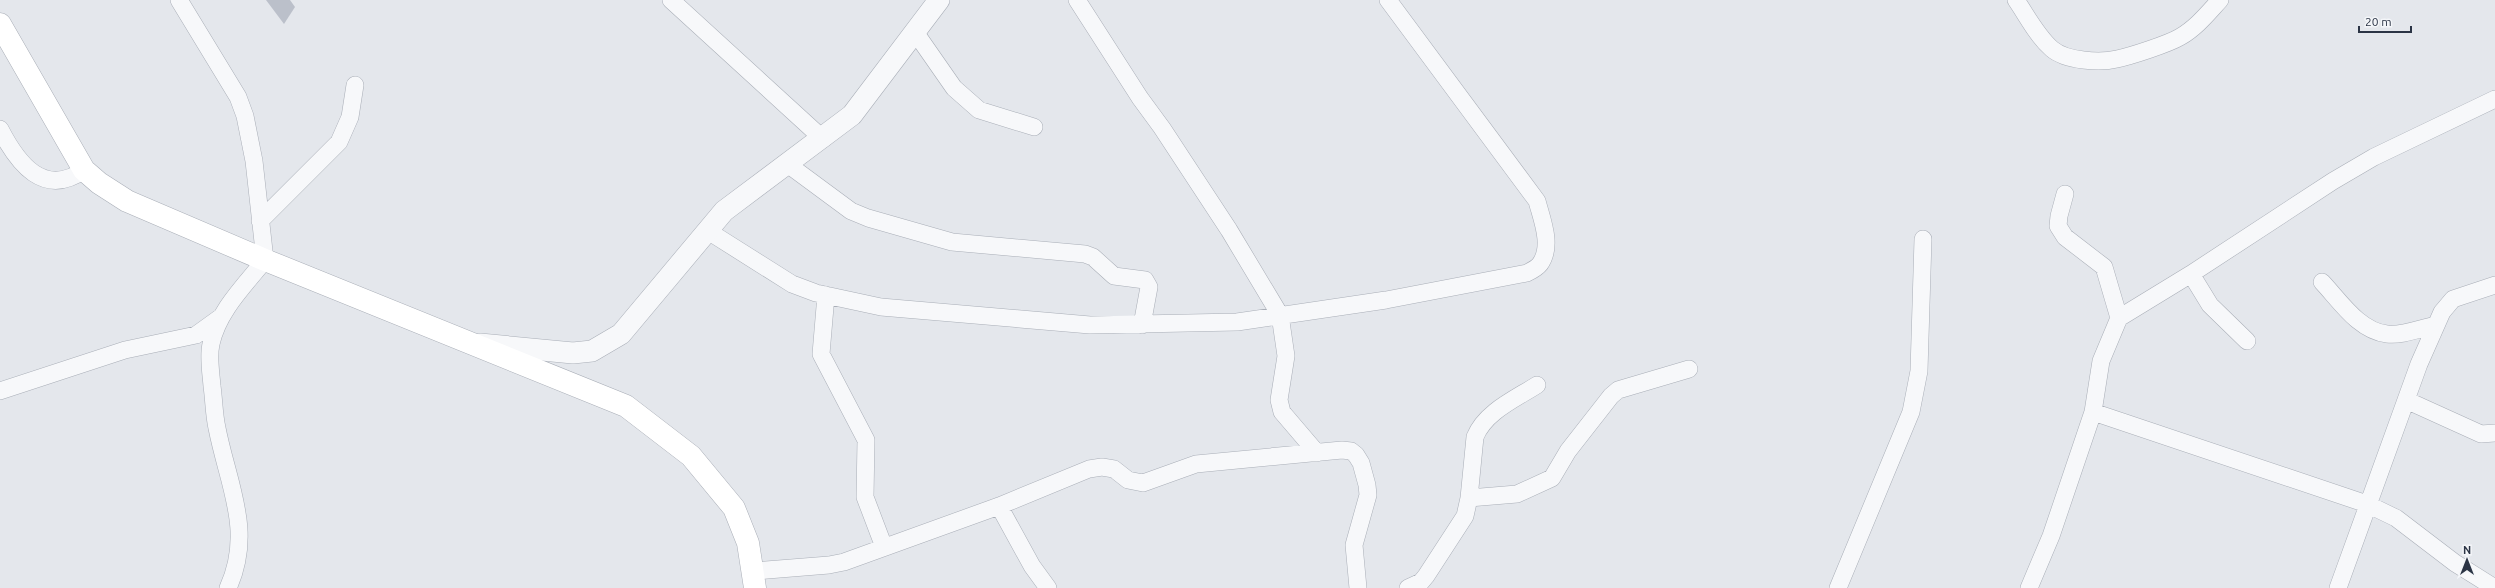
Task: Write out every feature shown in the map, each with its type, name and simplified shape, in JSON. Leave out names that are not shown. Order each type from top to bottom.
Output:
[{"type":"main road","points":[[0,24],[84,170],[99,183],[127,201],[265,260],[626,406],[691,456],[734,508],[748,543],[755,580]]},
{"type":"street","points":[[0,391],[125,350],[196,335],[221,317],[265,260],[254,161],[245,116],[238,97],[179,0]]},
{"type":"street","points":[[671,0],[823,139]]},
{"type":"street","points":[[469,342],[573,353],[592,351],[621,334],[724,211],[786,163],[823,139],[852,115],[939,0]]},
{"type":"street","points":[[1077,0],[1140,98],[1162,128],[1230,230],[1280,315],[1286,356],[1279,400],[1282,412],[1317,453]]},
{"type":"street","points":[[708,231],[792,284],[826,295],[881,308],[1090,325],[1210,324],[1386,300],[1527,273],[1540,265],[1546,250],[1546,235],[1537,201],[1388,0]]},
{"type":"street","points":[[2016,0],[2042,38],[2053,50],[2068,56],[2097,60],[2116,59],[2179,38],[2198,24],[2220,0]]},
{"type":"street","points":[[915,32],[954,88],[979,110],[1034,127]]},
{"type":"street","points":[[260,220],[339,142],[350,117],[355,85]]},
{"type":"street","points":[[2029,588],[2051,536],[2093,412],[2101,361],[2119,318],[2192,274],[2333,181],[2374,157],[2495,99]]},
{"type":"street","points":[[0,129],[12,150],[33,174],[47,181],[61,181],[74,177],[84,170]]},
{"type":"street","points":[[786,163],[851,211],[868,218],[952,242],[1085,254],[1093,257],[1114,276],[1145,280],[1149,288],[1142,325]]},
{"type":"street","points":[[2065,194],[2058,226],[2065,237],[2104,267],[2119,318]]},
{"type":"street","points":[[1838,588],[1911,412],[1919,371],[1923,238]]},
{"type":"street","points":[[2192,274],[2210,305],[2246,341]]},
{"type":"street","points":[[2322,282],[2358,320],[2370,329],[2386,334],[2395,334],[2436,325]]},
{"type":"street","points":[[2338,588],[2367,504],[2406,400],[2446,304],[2453,299],[2495,285]]},
{"type":"street","points":[[826,295],[821,354],[866,440],[865,497],[884,547]]},
{"type":"street","points":[[221,317],[211,344],[211,368],[217,428],[232,484],[240,548],[234,574],[228,588]]},
{"type":"street","points":[[1469,498],[1506,496],[1544,483],[1552,478],[1568,451],[1611,396],[1622,389],[1690,370]]},
{"type":"street","points":[[1408,588],[1420,582],[1426,576],[1465,516],[1469,498],[1474,437],[1478,428],[1487,418],[1537,385]]},
{"type":"street","points":[[2406,400],[2481,434],[2495,434]]},
{"type":"street","points":[[2093,412],[2367,504],[2396,518],[2455,563],[2495,588]]},
{"type":"street","points":[[755,580],[829,565],[884,547],[999,506],[1089,469],[1102,467],[1114,470],[1128,480],[1143,483],[1196,464],[1342,450],[1351,451],[1361,462],[1368,495],[1354,545],[1358,588]]},
{"type":"street","points":[[999,506],[1028,559],[1048,588]]},
{"type":"building","points":[[266,0],[290,0],[295,7],[284,24]]}]
